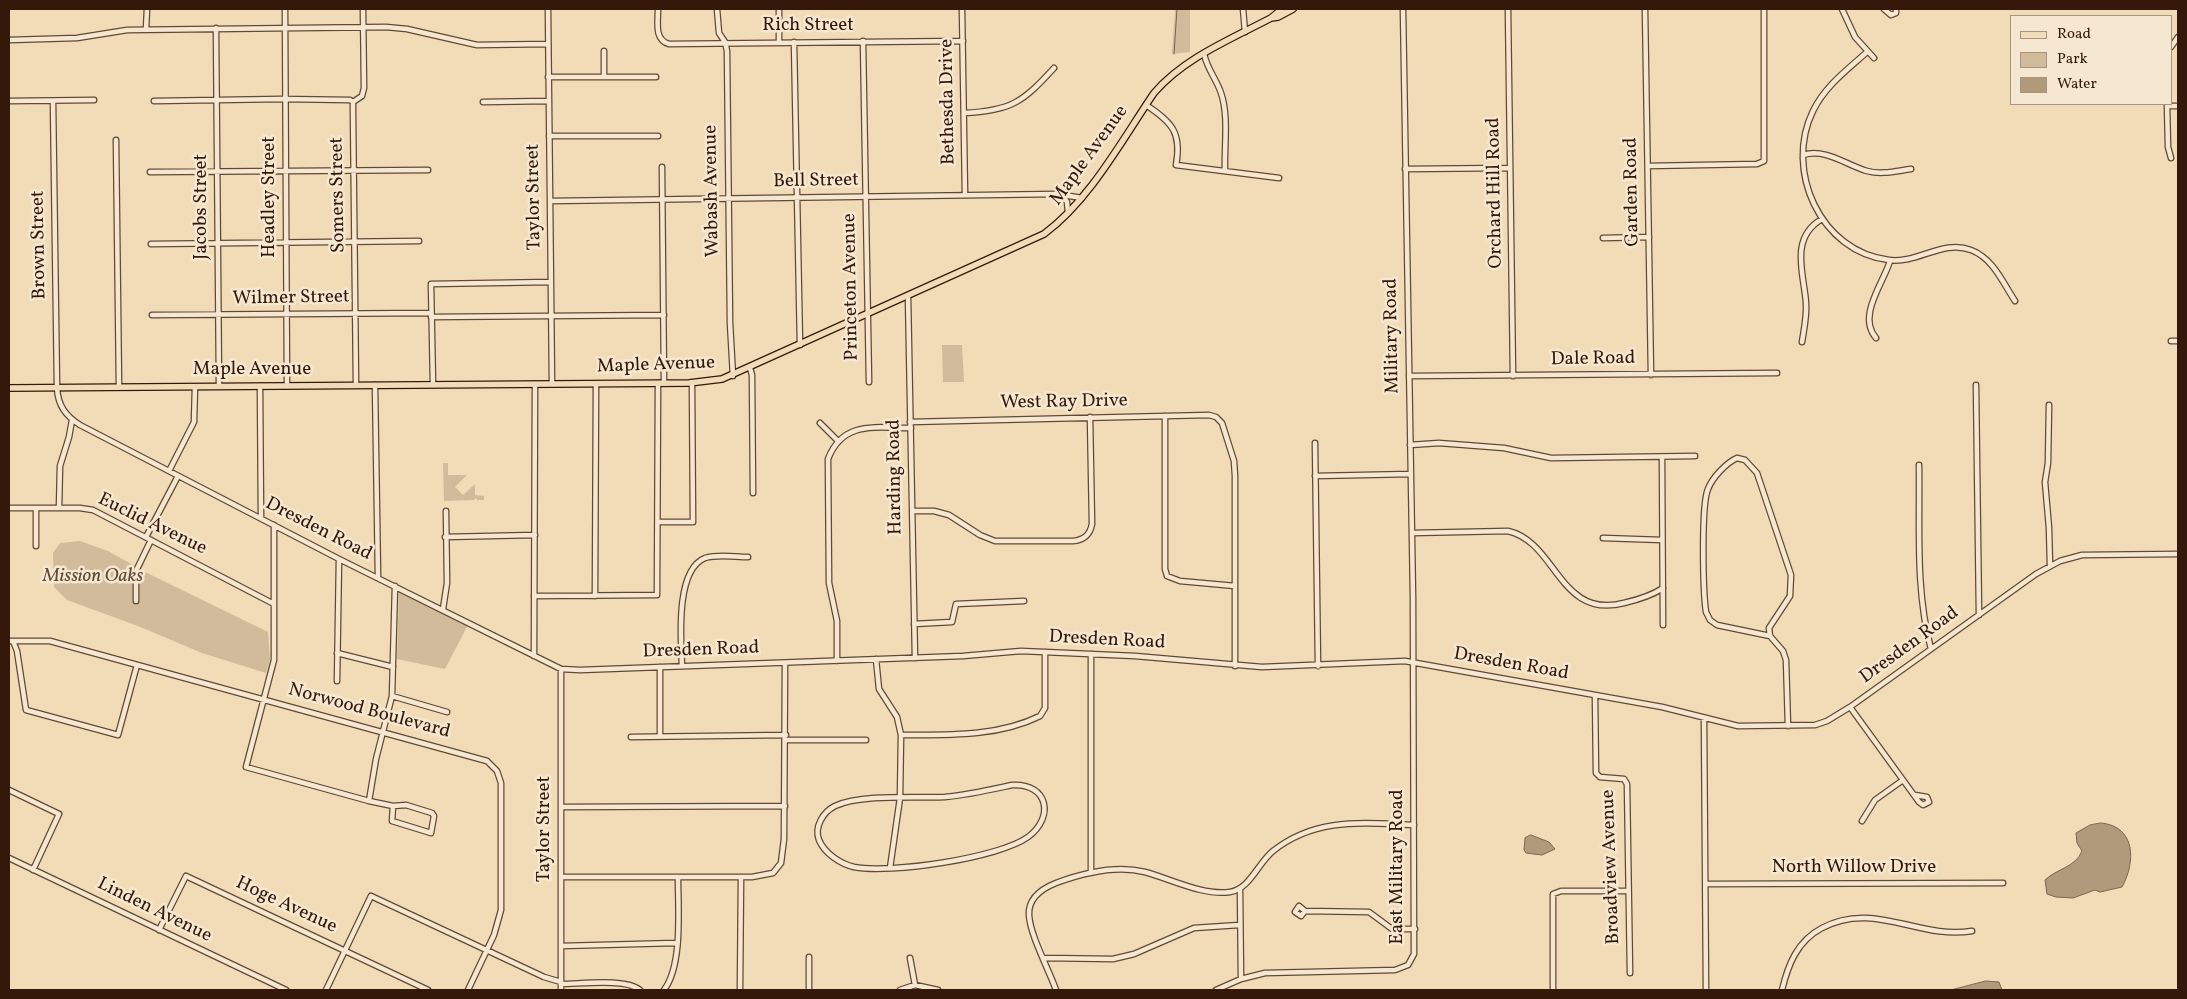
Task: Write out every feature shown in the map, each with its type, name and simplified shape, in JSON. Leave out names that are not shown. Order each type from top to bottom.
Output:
[{"type":"main road","name":"Maple Avenue","points":[[9,388],[692,383],[710,382],[733,376],[1031,241],[1068,214],[1082,198],[1146,105],[1167,80],[1195,59],[1271,18],[1282,9]]},
{"type":"main road","name":"Maple Avenue","points":[[1271,18],[1278,17],[1292,9]]},
{"type":"street","points":[[146,29],[147,9]]},
{"type":"street","name":"Headley Street","points":[[285,9],[287,386]]},
{"type":"street","name":"Somers Street","points":[[356,386],[354,102],[362,96],[364,88],[363,9]]},
{"type":"street","name":"Taylor Street","points":[[548,9],[552,384]]},
{"type":"street","name":"Rich Street","points":[[658,9],[658,34],[660,39],[669,44],[963,41]]},
{"type":"street","name":"Wabash Avenue","points":[[718,9],[719,33],[725,42],[730,354],[733,376]]},
{"type":"street","points":[[779,9],[779,42]]},
{"type":"street","name":"Bethesda Drive","points":[[962,9],[965,195]]},
{"type":"street","points":[[1243,9],[1245,32]]},
{"type":"street","name":"Military Road","points":[[1403,9],[1414,662]]},
{"type":"street","name":"Orchard Hill Road","points":[[1508,9],[1513,376]]},
{"type":"street","name":"Garden Road","points":[[1645,9],[1651,375]]},
{"type":"street","points":[[1648,166],[1757,164],[1764,161],[1764,9]]},
{"type":"street","points":[[1842,9],[1849,28],[1867,52],[1874,58]]},
{"type":"street","points":[[1884,9],[1891,15],[1896,12],[1896,9]]},
{"type":"street","points":[[9,40],[62,39],[119,30],[146,29],[363,27],[406,29],[477,45],[548,44]]},
{"type":"street","name":"Jacobs Street","points":[[216,28],[219,386]]},
{"type":"street","name":"Princeton Avenue","points":[[863,41],[869,382]]},
{"type":"street","points":[[794,42],[800,345]]},
{"type":"street","points":[[604,51],[604,77]]},
{"type":"street","points":[[1867,52],[1836,80],[1818,102],[1806,128],[1803,155],[1808,189],[1822,219],[1850,245],[1868,254],[1890,261],[1911,258],[1948,248],[1972,250],[1990,263],[2015,301]]},
{"type":"street","points":[[1204,54],[1206,66],[1221,93],[1223,105],[1224,171]]},
{"type":"street","points":[[1195,59],[1206,66]]},
{"type":"street","points":[[964,113],[991,112],[1002,109],[1029,94],[1054,68]]},
{"type":"street","points":[[548,77],[656,77]]},
{"type":"street","points":[[154,101],[286,99],[350,100],[354,102]]},
{"type":"street","name":"Brown Street","points":[[53,100],[56,388]]},
{"type":"street","points":[[9,101],[94,100]]},
{"type":"street","points":[[483,102],[548,101]]},
{"type":"street","points":[[1146,105],[1167,120],[1173,129],[1178,146],[1176,166],[1279,178]]},
{"type":"street","points":[[2171,158],[2168,147],[2167,105],[2178,106]]},
{"type":"street","points":[[549,136],[658,136]]},
{"type":"street","points":[[116,140],[119,387]]},
{"type":"street","points":[[1803,155],[1829,156],[1869,171],[1886,172],[1911,169]]},
{"type":"street","points":[[534,596],[657,595],[664,315],[662,167]]},
{"type":"street","points":[[1405,170],[1510,168]]},
{"type":"street","points":[[150,172],[428,170]]},
{"type":"street","points":[[1062,194],[1067,202],[1068,214]]},
{"type":"street","name":"Bell Street","points":[[550,201],[1062,194],[1082,198]]},
{"type":"street","points":[[1802,342],[1806,310],[1800,266],[1801,250],[1811,227],[1822,219]]},
{"type":"street","points":[[1603,238],[1649,237]]},
{"type":"street","points":[[151,244],[419,241]]},
{"type":"street","points":[[1876,338],[1870,331],[1868,320],[1890,261]]},
{"type":"street","points":[[433,385],[432,284],[551,282]]},
{"type":"street","name":"Harding Road","points":[[908,296],[915,658]]},
{"type":"street","name":"Wilmer Street","points":[[152,315],[356,313],[551,316],[664,315]]},
{"type":"street","points":[[2171,341],[2178,341]]},
{"type":"street","points":[[750,368],[752,375],[753,493]]},
{"type":"street","name":"Dale Road","points":[[1409,376],[1777,373]]},
{"type":"street","points":[[658,522],[693,522],[692,383]]},
{"type":"street","points":[[534,656],[536,384]]},
{"type":"street","points":[[596,384],[596,596]]},
{"type":"street","points":[[375,385],[378,577]]},
{"type":"street","points":[[1976,385],[1979,615]]},
{"type":"street","points":[[169,471],[194,422],[195,386]]},
{"type":"street","points":[[260,386],[261,518]]},
{"type":"street","name":"Dresden Road","points":[[56,388],[58,402],[72,420],[339,559],[561,668],[785,663],[983,655],[1021,651],[1091,654],[1268,668],[1414,662],[1595,695],[1738,726],[1788,726],[1822,723],[1850,707],[2050,566],[2082,555],[2178,554]]},
{"type":"street","points":[[2049,405],[2048,464],[2045,482],[2050,566]]},
{"type":"street","name":"West Ray Drive","points":[[910,422],[1210,415],[1218,418],[1222,423],[1235,468],[1235,586]]},
{"type":"street","points":[[1165,416],[1165,569],[1167,576],[1180,581],[1235,586],[1235,666]]},
{"type":"street","points":[[912,511],[934,511],[949,515],[980,535],[995,542],[1073,542],[1087,536],[1092,524],[1090,417]]},
{"type":"street","points":[[59,508],[60,466],[72,420]]},
{"type":"street","points":[[820,424],[837,440]]},
{"type":"street","points":[[837,661],[837,621],[829,589],[828,459],[837,440],[852,431],[861,429],[910,428]]},
{"type":"street","points":[[1314,443],[1318,666]]},
{"type":"street","points":[[1410,445],[1439,443],[1504,448],[1551,458],[1695,456]]},
{"type":"street","points":[[1662,457],[1663,625]]},
{"type":"street","points":[[1770,636],[1770,624],[1790,596],[1791,575],[1757,473],[1751,464],[1740,458],[1734,460],[1721,472],[1707,492],[1704,521],[1706,612],[1710,620],[1717,624],[1770,636],[1783,651],[1786,660],[1788,726]]},
{"type":"street","points":[[1919,465],[1921,575],[1926,628],[1932,649]]},
{"type":"street","points":[[1316,476],[1411,474]]},
{"type":"street","points":[[146,537],[178,476]]},
{"type":"street","name":"Euclid Avenue","points":[[9,508],[93,510],[274,604]]},
{"type":"street","points":[[36,508],[36,546]]},
{"type":"street","points":[[443,609],[448,583],[445,537],[446,511]]},
{"type":"street","points":[[274,525],[274,660],[246,767],[369,801],[393,806],[406,805],[432,813],[434,816],[431,833],[392,821],[393,806]]},
{"type":"street","points":[[1412,533],[1508,531],[1517,534],[1533,546],[1572,592],[1597,606],[1606,607],[1627,602],[1650,595],[1663,588]]},
{"type":"street","points":[[445,537],[535,535]]},
{"type":"street","points":[[1603,538],[1662,540]]},
{"type":"street","points":[[136,601],[136,571],[151,540]]},
{"type":"street","points":[[682,666],[683,596],[687,580],[694,569],[706,558],[748,557]]},
{"type":"street","points":[[336,681],[339,559]]},
{"type":"street","points":[[369,801],[382,732],[392,696],[395,586]]},
{"type":"street","points":[[914,624],[952,622],[956,604],[1024,601]]},
{"type":"street","points":[[11,641],[17,651],[26,710],[118,735],[137,665]]},
{"type":"street","name":"Norwood Boulevard","points":[[11,641],[50,641],[481,758],[497,771],[501,783],[501,910],[494,935],[468,990]]},
{"type":"street","points":[[901,735],[947,735],[988,731],[1040,716],[1045,708],[1045,652]]},
{"type":"street","points":[[337,653],[393,667]]},
{"type":"street","points":[[1091,654],[1091,873]]},
{"type":"street","points":[[876,659],[879,689],[896,717],[901,735],[900,798],[890,868]]},
{"type":"street","name":"East Military Road","points":[[1216,990],[1241,979],[1276,972],[1377,972],[1398,969],[1408,964],[1414,956],[1414,662]]},
{"type":"street","points":[[561,877],[768,876],[778,868],[783,848],[785,806],[785,663]]},
{"type":"street","points":[[660,667],[660,736]]},
{"type":"street","name":"Taylor Street","points":[[561,668],[561,990]]},
{"type":"street","name":"Broadview Avenue","points":[[1595,695],[1596,773],[1600,778],[1624,779],[1628,784],[1630,973]]},
{"type":"street","points":[[392,696],[447,712]]},
{"type":"street","points":[[1850,707],[1914,795]]},
{"type":"street","points":[[1704,718],[1706,990]]},
{"type":"street","points":[[631,737],[866,740]]},
{"type":"street","points":[[1862,821],[1875,800],[1903,780]]},
{"type":"street","points":[[1022,785],[1037,791],[1044,808],[1043,817],[1038,827],[1027,838],[983,854],[952,860],[871,869],[843,863],[833,857],[822,845],[818,827],[823,816],[835,806],[850,802],[900,798],[966,795],[1022,785]]},
{"type":"street","points":[[9,790],[60,814],[33,870]]},
{"type":"street","points":[[561,807],[785,806]]},
{"type":"street","points":[[1056,990],[1030,922],[1031,903],[1038,893],[1052,885],[1091,873],[1136,870],[1215,891],[1230,892],[1240,889],[1261,862],[1272,852],[1289,839],[1311,829],[1343,824],[1414,825]]},
{"type":"street","name":"Linden Avenue","points":[[9,858],[286,990]]},
{"type":"street","name":"Hoge Avenue","points":[[160,930],[186,876],[428,990]]},
{"type":"street","points":[[664,990],[671,979],[676,943],[678,877]]},
{"type":"street","points":[[740,990],[742,877]]},
{"type":"street","name":"North Willow Drive","points":[[1706,884],[2003,883]]},
{"type":"street","points":[[1240,889],[1241,979]]},
{"type":"street","points":[[1552,990],[1553,894],[1561,891],[1628,891]]},
{"type":"street","points":[[326,990],[371,896],[553,981],[561,983],[624,984],[635,986],[640,990]]},
{"type":"street","points":[[1305,911],[1369,912],[1392,928],[1415,929]]},
{"type":"street","points":[[1782,990],[1788,966],[1800,945],[1818,929],[1840,919],[1869,917],[1932,929],[1959,932],[1972,931]]},
{"type":"street","points":[[1044,958],[1113,959],[1134,954],[1194,928],[1239,925]]},
{"type":"street","points":[[561,946],[676,943]]},
{"type":"street","points":[[809,957],[809,990]]},
{"type":"street","points":[[910,958],[915,985]]},
{"type":"street","points":[[900,990],[915,985],[938,990]]},
{"type":"green space","points":[[1175,9],[1190,9],[1190,52],[1172,54]]},
{"type":"green space","points":[[942,345],[962,345],[964,382],[943,382]]},
{"type":"green space","points":[[443,463],[448,463],[448,475],[467,475],[455,487],[463,495],[475,484],[475,495],[484,496],[484,500],[477,500],[476,498],[474,500],[444,501]]},
{"type":"green space","name":"Mission Oaks","points":[[80,541],[108,551],[135,566],[148,541],[153,544],[141,570],[268,632],[270,660],[266,673],[202,653],[138,626],[67,600],[54,587],[53,553],[60,543]]},
{"type":"green space","points":[[399,592],[468,625],[445,669],[397,659]]},
{"type":"water","points":[[2101,823],[2113,826],[2121,831],[2127,838],[2130,847],[2130,867],[2122,887],[2100,892],[2095,890],[2073,898],[2056,897],[2047,894],[2045,880],[2075,861],[2082,851],[2077,843],[2076,833],[2090,825]]},
{"type":"water","points":[[1531,835],[1549,842],[1555,849],[1542,855],[1526,853],[1524,850],[1525,838]]},
{"type":"water","points":[[1986,981],[1999,982],[2002,990],[1951,990]]},
{"type":"waterway","points":[[1174,54],[1177,9]]}]
